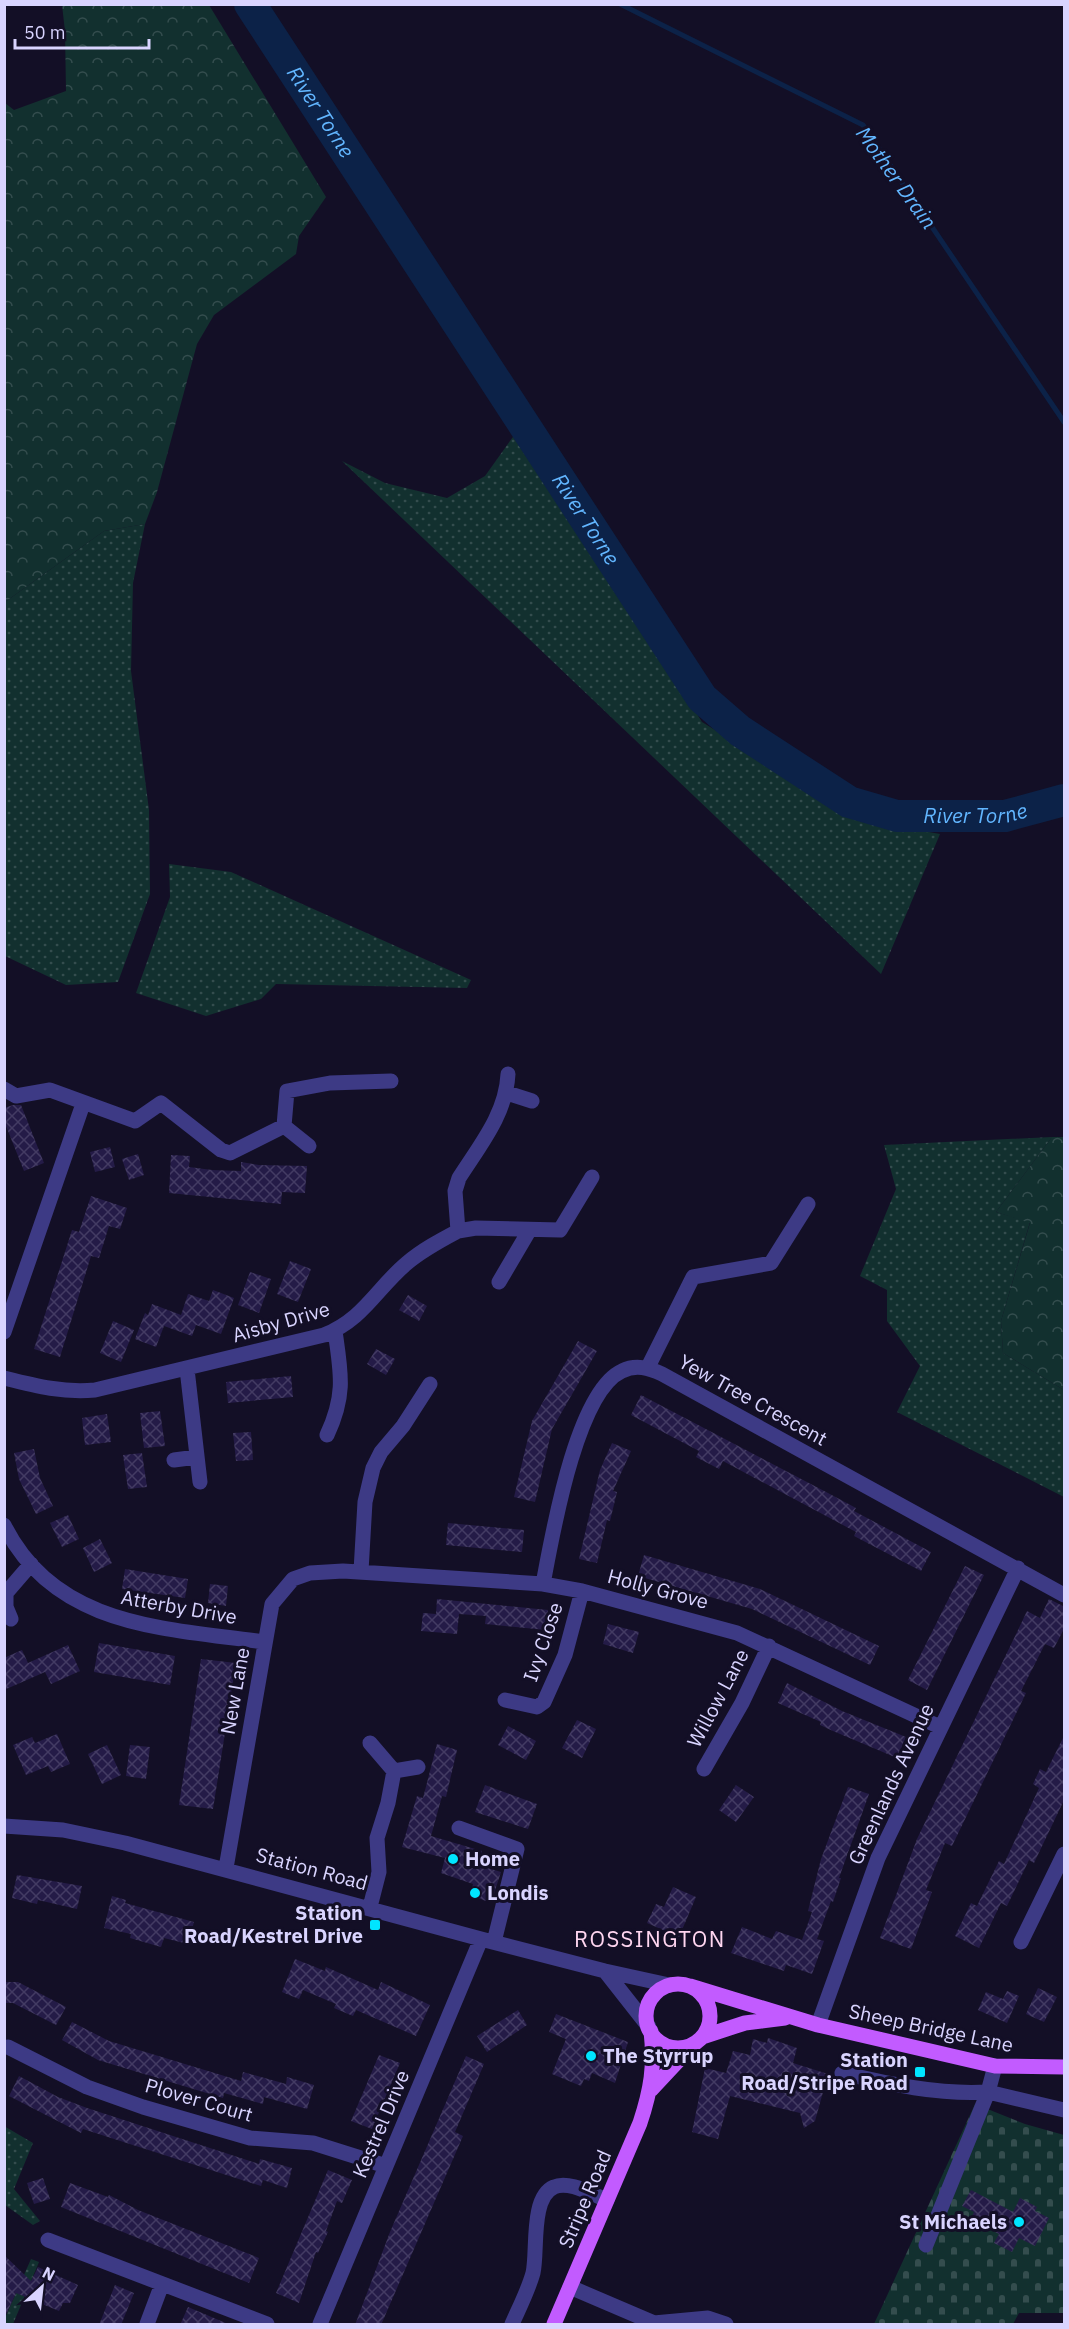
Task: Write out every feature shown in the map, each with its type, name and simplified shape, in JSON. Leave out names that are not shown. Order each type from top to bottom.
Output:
[{"type":"main road","points":[[669,1985],[690,1986],[698,1992],[709,2009],[710,2019],[698,2040],[672,2047],[662,2043],[650,2029],[647,2018],[651,2000],[669,1985]]},
{"type":"main road","name":"Sheep Bridge Lane","points":[[690,1986],[818,2025],[995,2066],[1065,2067]]},
{"type":"main road","name":"Sheep Bridge Lane","points":[[698,2040],[745,2023],[791,2017]]},
{"type":"main road","name":"Stripe Road","points":[[554,2325],[640,2123],[651,2090],[653,2052],[650,2029]]},
{"type":"main road","name":"Stripe Road","points":[[651,2090],[698,2040]]},
{"type":"street","points":[[508,1074],[507,1093],[502,1107],[459,1178],[455,1191],[458,1231],[476,1228],[560,1230],[592,1177]]},
{"type":"street","points":[[284,1126],[287,1091],[330,1083],[391,1081]]},
{"type":"street","points":[[4,1089],[16,1096],[50,1090],[83,1104],[135,1121],[140,1120],[157,1104],[165,1104],[221,1150],[230,1153],[284,1126]]},
{"type":"street","points":[[507,1093],[532,1101]]},
{"type":"street","points":[[4,1332],[10,1298],[83,1104]]},
{"type":"street","points":[[284,1126],[309,1146]]},
{"type":"street","points":[[648,1367],[693,1277],[771,1263],[808,1204]]},
{"type":"street","name":"Aisby Drive","points":[[4,1378],[48,1389],[73,1392],[95,1390],[335,1331],[361,1314],[407,1262],[458,1231]]},
{"type":"street","points":[[500,1282],[529,1231]]},
{"type":"street","points":[[327,1435],[340,1399],[335,1331]]},
{"type":"street","name":"Yew Tree Crescent","points":[[543,1584],[569,1461],[599,1394],[621,1371],[634,1367],[648,1367],[1065,1594]]},
{"type":"street","points":[[187,1369],[200,1482]]},
{"type":"street","points":[[361,1571],[365,1502],[373,1468],[381,1452],[403,1426],[430,1384]]},
{"type":"street","points":[[174,1460],[197,1457]]},
{"type":"street","name":"Atterby Drive","points":[[4,1525],[31,1564],[44,1578],[103,1614],[127,1622],[264,1642]]},
{"type":"street","points":[[11,1619],[6,1607],[6,1593],[31,1564]]},
{"type":"street","name":"Greenlands Avenue","points":[[818,2025],[878,1858],[1017,1568]]},
{"type":"street","name":"Holly Grove","points":[[343,1571],[543,1584],[582,1591],[737,1633],[940,1727]]},
{"type":"street","name":"New Lane","points":[[226,1868],[272,1604],[293,1579],[310,1573],[343,1571]]},
{"type":"street","name":"Ivy Close","points":[[506,1700],[542,1706],[565,1654],[582,1591]]},
{"type":"street","name":"Willow Lane","points":[[704,1769],[742,1703],[769,1646]]},
{"type":"street","points":[[370,1743],[394,1771]]},
{"type":"street","points":[[394,1771],[418,1767]]},
{"type":"street","points":[[370,1907],[379,1872],[377,1838],[388,1803],[394,1771]]},
{"type":"street","name":"Station Road","points":[[4,1826],[63,1830],[226,1868],[488,1941],[669,1985]]},
{"type":"street","name":"Kestrel Drive","points":[[320,2325],[386,2166],[488,1941],[517,1849],[459,1828]]},
{"type":"street","points":[[1022,1942],[1061,1872],[1065,1854]]},
{"type":"street","points":[[605,1971],[650,2029]]},
{"type":"street","name":"Plover Court","points":[[8,2047],[87,2087],[143,2107],[250,2138],[313,2143],[386,2166]]},
{"type":"street","points":[[926,2245],[988,2092],[995,2066]]},
{"type":"street","points":[[842,2073],[896,2086],[961,2094],[988,2092],[1065,2110]]},
{"type":"street","points":[[512,2325],[533,2273],[538,2212],[544,2197],[553,2187],[565,2185],[607,2200]]},
{"type":"street","points":[[48,2240],[267,2325]]},
{"type":"street","points":[[147,2325],[162,2284]]},
{"type":"street","points":[[570,2287],[654,2323],[708,2318],[726,2325]]},
{"type":"green space","points":[[62,5],[209,5],[326,197],[299,236],[296,254],[214,315],[197,344],[157,492],[145,524],[104,531],[5,602],[5,103],[14,110],[66,91]]},
{"type":"green space","points":[[520,427],[702,722],[862,820],[940,834],[881,974],[342,461],[385,483],[447,498],[485,476]]},
{"type":"green space","points":[[145,524],[133,583],[131,671],[149,810],[150,894],[118,982],[66,985],[5,956],[5,602],[104,531]]},
{"type":"green space","points":[[169,864],[231,872],[471,980],[467,988],[276,984],[261,999],[206,1016],[136,993],[170,897]]},
{"type":"green space","points":[[1052,1137],[996,1212],[1030,1222],[1001,1321],[1003,1353],[1064,1390],[1064,1497],[897,1412],[920,1366],[887,1321],[887,1290],[860,1276],[896,1189],[884,1145]]},
{"type":"green space","points":[[1052,1137],[1064,1137],[1064,1390],[1003,1353],[1001,1321],[1030,1223],[996,1212]]},
{"type":"green space","points":[[975,2104],[1025,2124],[1064,2135],[1064,2313],[1019,2313],[1013,2324],[874,2324]]},
{"type":"green space","points":[[4,2126],[33,2143],[14,2189],[40,2221],[33,2225],[5,2205]]},
{"type":"green space","points":[[31,2259],[39,2262],[13,2324],[5,2324],[5,2318]]},
{"type":"building","points":[[21,1105],[44,1163],[24,1171],[4,1121],[4,1108]]},
{"type":"building","points":[[110,1147],[115,1167],[95,1172],[90,1152]]},
{"type":"building","points":[[138,1154],[144,1175],[129,1180],[122,1159]]},
{"type":"building","points":[[171,1155],[190,1156],[189,1167],[212,1170],[241,1171],[241,1162],[259,1165],[307,1166],[305,1193],[282,1192],[281,1204],[169,1193]]},
{"type":"building","points":[[91,1196],[127,1208],[120,1229],[109,1226],[99,1258],[91,1256],[60,1357],[34,1349],[72,1230],[79,1232]]},
{"type":"building","points":[[290,1261],[311,1269],[298,1302],[277,1294]]},
{"type":"building","points":[[250,1272],[271,1279],[259,1313],[238,1305]]},
{"type":"building","points":[[213,1290],[234,1298],[221,1334],[196,1325],[192,1336],[164,1326],[156,1347],[135,1339],[145,1313],[148,1315],[152,1304],[181,1315],[188,1294],[209,1301]]},
{"type":"building","points":[[408,1295],[427,1306],[419,1321],[399,1310]]},
{"type":"building","points":[[113,1321],[134,1330],[121,1362],[100,1353]]},
{"type":"building","points":[[578,1341],[597,1351],[552,1429],[535,1502],[514,1497],[532,1421]]},
{"type":"building","points":[[376,1349],[395,1359],[386,1375],[367,1364]]},
{"type":"building","points":[[291,1376],[293,1397],[228,1403],[226,1382]]},
{"type":"building","points":[[641,1395],[856,1508],[854,1511],[931,1552],[921,1571],[854,1536],[856,1532],[723,1461],[719,1469],[696,1457],[699,1451],[631,1415]]},
{"type":"building","points":[[160,1411],[165,1446],[144,1448],[140,1413]]},
{"type":"building","points":[[107,1414],[111,1442],[85,1445],[82,1418]]},
{"type":"building","points":[[251,1432],[253,1460],[236,1461],[233,1433]]},
{"type":"building","points":[[612,1443],[631,1451],[613,1491],[617,1492],[610,1521],[607,1520],[597,1563],[579,1559],[600,1470]]},
{"type":"building","points":[[34,1449],[40,1478],[53,1506],[36,1514],[19,1479],[14,1453]]},
{"type":"building","points":[[142,1453],[147,1487],[128,1489],[123,1455]]},
{"type":"building","points":[[68,1515],[79,1539],[62,1547],[50,1523]]},
{"type":"building","points":[[448,1523],[524,1530],[522,1552],[446,1545]]},
{"type":"building","points":[[100,1539],[112,1563],[94,1572],[83,1548]]},
{"type":"building","points":[[644,1555],[760,1589],[879,1646],[870,1665],[752,1609],[638,1576]]},
{"type":"building","points":[[965,1566],[984,1575],[927,1690],[908,1680]]},
{"type":"building","points":[[125,1569],[188,1579],[185,1598],[122,1589]]},
{"type":"building","points":[[210,1584],[228,1586],[226,1606],[208,1603]]},
{"type":"building","points":[[437,1599],[548,1610],[546,1630],[485,1624],[486,1616],[459,1614],[457,1634],[421,1631],[423,1613],[436,1614]]},
{"type":"building","points":[[1049,1599],[1065,1607],[1065,1627],[1054,1648],[1045,1644],[1021,1691],[1026,1693],[952,1846],[945,1843],[926,1890],[932,1892],[911,1949],[880,1938],[917,1839],[1027,1611],[1040,1618]]},
{"type":"building","points":[[608,1624],[639,1632],[633,1653],[603,1644]]},
{"type":"building","points":[[99,1643],[175,1656],[170,1685],[94,1672]]},
{"type":"building","points":[[68,1645],[80,1671],[51,1684],[45,1672],[4,1690],[4,1658],[22,1650],[28,1663]]},
{"type":"building","points":[[201,1659],[236,1663],[213,1809],[179,1805]]},
{"type":"building","points":[[787,1683],[842,1711],[906,1737],[897,1758],[820,1725],[821,1722],[778,1703]]},
{"type":"building","points":[[577,1720],[596,1729],[582,1758],[562,1748]]},
{"type":"building","points":[[508,1726],[536,1741],[526,1760],[498,1745]]},
{"type":"building","points":[[57,1734],[70,1764],[51,1772],[48,1766],[26,1775],[13,1745],[32,1737],[35,1743]]},
{"type":"building","points":[[1065,1734],[1065,1798],[1034,1863],[1029,1860],[1007,1906],[1001,1903],[979,1948],[955,1936],[971,1903],[977,1906],[999,1861],[1004,1864],[1039,1788],[1033,1784],[1040,1769],[1046,1772]]},
{"type":"building","points":[[437,1744],[457,1750],[446,1797],[442,1796],[431,1836],[482,1851],[478,1865],[501,1872],[491,1903],[470,1895],[473,1884],[441,1873],[445,1858],[402,1847],[417,1796],[423,1798]]},
{"type":"building","points":[[107,1745],[121,1775],[102,1784],[88,1754]]},
{"type":"building","points":[[130,1745],[150,1747],[146,1779],[126,1776]]},
{"type":"building","points":[[485,1785],[537,1804],[528,1829],[475,1812]]},
{"type":"building","points":[[736,1785],[754,1797],[736,1822],[719,1810]]},
{"type":"building","points":[[848,1787],[869,1794],[839,1878],[841,1878],[833,1902],[831,1901],[817,1939],[824,1941],[812,1974],[786,1965],[784,1971],[731,1953],[742,1927],[772,1939],[776,1931],[802,1940],[812,1912],[808,1911],[821,1859]]},
{"type":"building","points":[[17,1875],[82,1886],[77,1909],[38,1900],[37,1904],[12,1898]]},
{"type":"building","points":[[673,1887],[696,1897],[679,1937],[647,1923],[656,1904],[664,1907]]},
{"type":"building","points":[[112,1896],[126,1900],[125,1903],[194,1922],[188,1944],[164,1938],[161,1947],[130,1938],[131,1934],[104,1928]]},
{"type":"building","points":[[295,1959],[325,1971],[326,1967],[378,1990],[381,1982],[430,2005],[416,2036],[356,2010],[353,2016],[334,2008],[336,2004],[303,1990],[299,1999],[282,1992]]},
{"type":"building","points":[[4,1982],[18,1982],[66,2007],[56,2025],[13,2003],[4,2003]]},
{"type":"building","points":[[1038,1988],[1057,1997],[1044,2022],[1026,2014]]},
{"type":"building","points":[[1007,1991],[1019,1996],[1007,2023],[978,2010],[986,1992],[1003,1999]]},
{"type":"building","points":[[518,2010],[527,2025],[487,2052],[477,2036]]},
{"type":"building","name":"The Styrrup","points":[[556,2014],[628,2042],[615,2083],[592,2073],[589,2081],[584,2079],[581,2086],[552,2074],[566,2039],[549,2032]]},
{"type":"building","points":[[72,2022],[109,2041],[241,2081],[243,2072],[286,2084],[287,2077],[314,2085],[307,2109],[264,2097],[263,2104],[224,2093],[223,2098],[98,2060],[62,2040]]},
{"type":"building","points":[[768,2038],[797,2048],[793,2063],[828,2074],[815,2121],[804,2128],[800,2113],[730,2096],[718,2139],[692,2132],[705,2068],[726,2073],[733,2051],[750,2055],[753,2039],[767,2043]]},
{"type":"building","points":[[379,2055],[400,2063],[372,2129],[351,2121]]},
{"type":"building","points":[[466,2056],[484,2064],[455,2132],[463,2136],[381,2325],[355,2325],[390,2232]]},
{"type":"building","points":[[19,2076],[58,2097],[87,2108],[259,2164],[260,2159],[292,2168],[287,2188],[263,2180],[261,2186],[83,2129],[81,2133],[9,2096]]},
{"type":"building","points":[[328,2170],[352,2180],[342,2203],[337,2201],[326,2231],[328,2232],[318,2253],[316,2252],[299,2303],[276,2293]]},
{"type":"building","points":[[43,2178],[50,2199],[34,2204],[27,2183]]},
{"type":"building","points":[[70,2183],[108,2197],[109,2195],[138,2210],[259,2258],[249,2283],[61,2207]]},
{"type":"building","name":"St Michaels","points":[[971,2190],[1013,2212],[1020,2198],[1037,2207],[1035,2211],[1049,2218],[1035,2246],[1019,2238],[1012,2252],[994,2243],[999,2234],[971,2219],[974,2212],[962,2206]]},
{"type":"building","points":[[4,2255],[31,2281],[38,2267],[78,2285],[70,2303],[63,2303],[59,2311],[16,2293],[4,2319]]},
{"type":"building","points":[[115,2285],[134,2293],[121,2325],[99,2325]]},
{"type":"building","points":[[188,2307],[228,2324],[228,2325],[180,2325]]},
{"type":"waterway","name":"River Torne","points":[[250,4],[702,698],[740,731],[849,802],[897,816],[1005,816],[1064,800]]},
{"type":"waterway","name":"Mother Drain","points":[[620,4],[863,125],[1064,422]]},
{"type":"place","name":"Home","points":[[453,1859]]},
{"type":"place","name":"Londis","points":[[475,1893]]},
{"type":"place","name":"Station Road/Kestrel Drive","points":[[375,1925]]},
{"type":"place","name":"The Styrrup","points":[[591,2056]]},
{"type":"place","name":"Station Road/Stripe Road","points":[[920,2072]]},
{"type":"place","name":"St Michaels","points":[[1019,2222]]},
{"type":"district","name":"ROSSINGTON","points":[[650,1939]]}]
